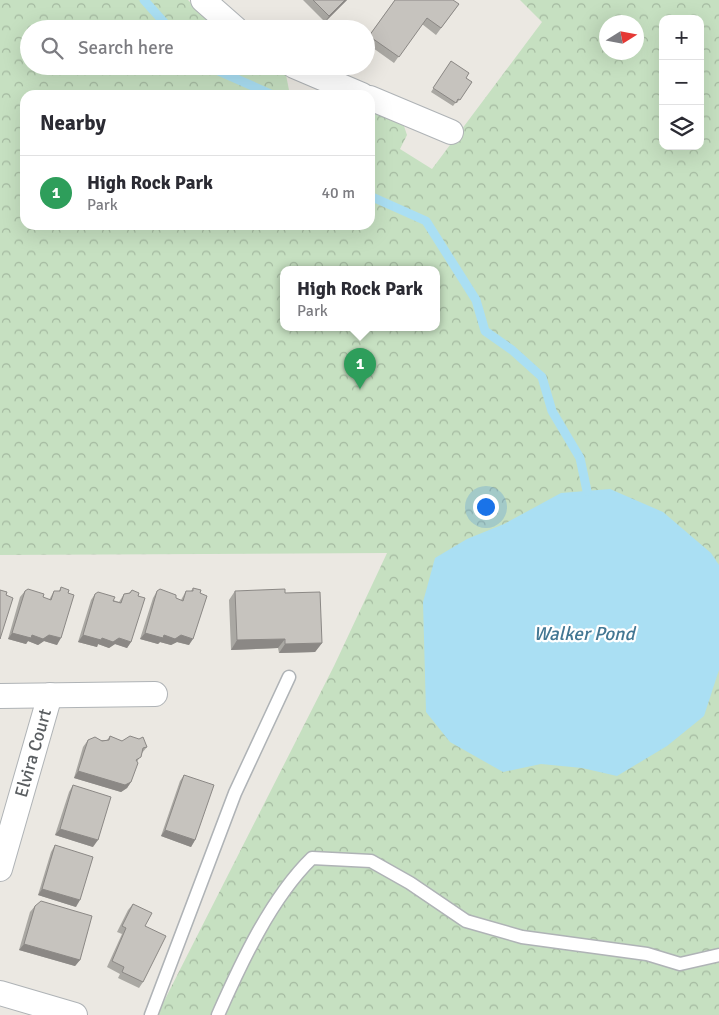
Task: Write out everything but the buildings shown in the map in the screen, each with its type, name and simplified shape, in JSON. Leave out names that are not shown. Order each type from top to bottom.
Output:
[{"type":"street","points":[[203,0],[226,20]]},
{"type":"street","points":[[315,75],[350,90]]},
{"type":"street","points":[[375,100],[451,132]]},
{"type":"street","name":"Elvira Court","points":[[0,696],[155,694]]},
{"type":"street","name":"Elvira Court","points":[[0,869],[50,695]]},
{"type":"street","points":[[0,993],[75,1015]]},
{"type":"lane","points":[[150,1015],[235,793],[289,677]]},
{"type":"lane","points":[[218,1015],[265,922],[292,878],[312,858],[370,861],[410,883],[466,920],[522,937],[647,954],[680,964],[719,955]]},
{"type":"green space","points":[[0,0],[188,0],[207,20],[20,20],[20,75],[286,75],[289,90],[20,90],[20,230],[375,230],[375,112],[404,126],[407,135],[400,149],[432,169],[542,22],[520,0],[719,0],[719,1015],[157,1015],[334,666],[387,553],[0,555]]},
{"type":"water","name":"Walker Pond","points":[[610,489],[663,512],[711,553],[719,565],[719,670],[704,716],[667,746],[617,776],[582,768],[541,764],[503,772],[450,742],[426,712],[423,602],[435,558],[467,539],[504,524],[561,493]]},
{"type":"waterway","points":[[144,0],[162,20]]},
{"type":"waterway","points":[[227,75],[262,90]]},
{"type":"waterway","points":[[375,198],[426,221],[476,300],[485,331],[512,350],[542,377],[552,411],[580,458],[587,491]]},
{"type":"place","name":"High Rock Park","points":[[360,389]]}]
